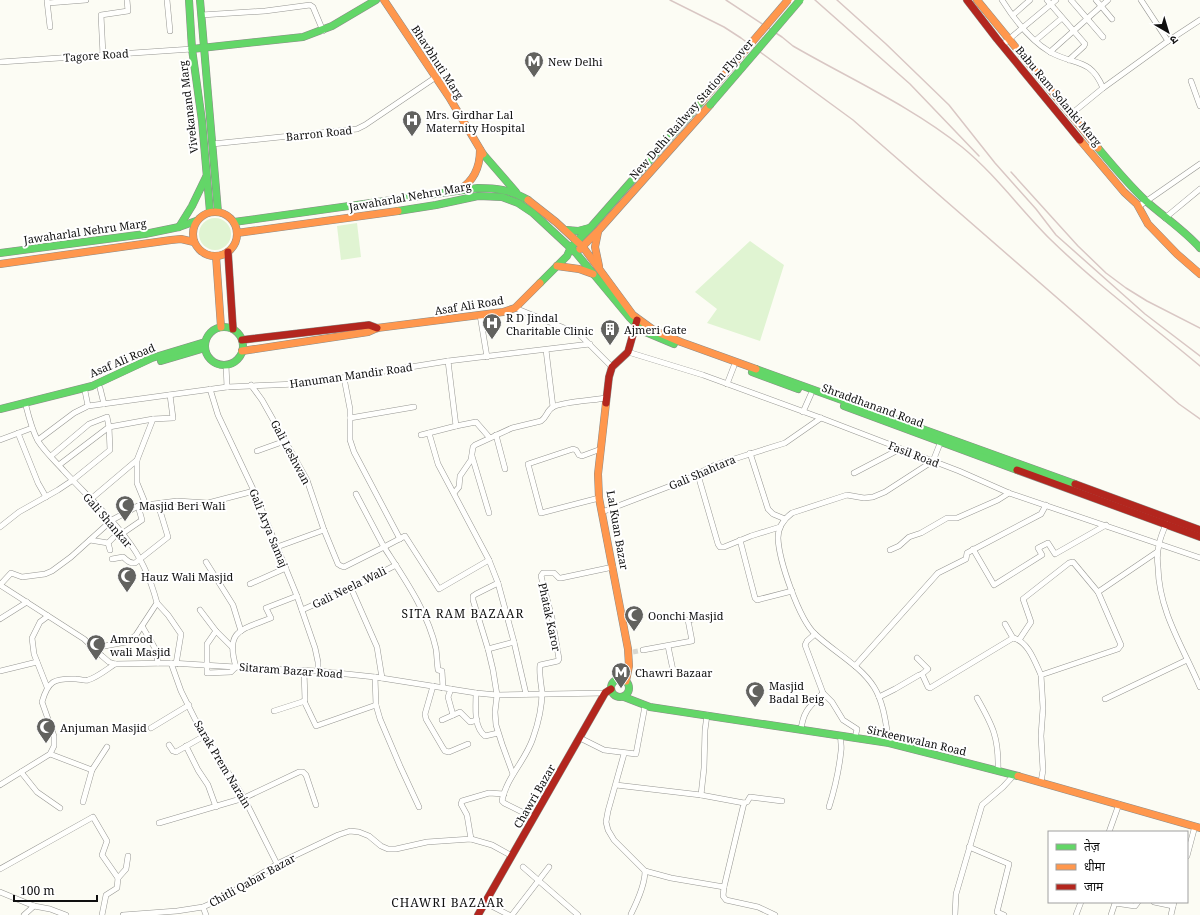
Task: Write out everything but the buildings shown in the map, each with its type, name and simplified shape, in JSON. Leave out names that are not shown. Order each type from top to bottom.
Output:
[{"type":"main road","name":"Vivekanand Marg","points":[[189,0],[192,49],[202,121],[210,212]]},
{"type":"main road","name":"Vivekanand Marg","points":[[200,0],[218,212]]},
{"type":"main road","points":[[192,49],[303,37],[323,31],[376,0]]},
{"type":"main road","name":"Bhavbhuti Marg","points":[[384,0],[465,122],[480,150],[517,194]]},
{"type":"main road","name":"New Delhi Railway Station Flyover","points":[[574,250],[577,241],[702,101],[788,0]]},
{"type":"main road","name":"New Delhi Railway Station Flyover","points":[[574,250],[583,246],[598,231],[710,105],[800,0]]},
{"type":"main road","name":"Babu Ram Solanki Marg","points":[[967,0],[1002,46],[1028,70],[1070,115],[1113,166],[1146,201],[1190,237],[1200,248]]},
{"type":"main road","name":"Babu Ram Solanki Marg","points":[[977,0],[1088,150],[1138,206],[1148,224],[1176,254],[1200,274]]},
{"type":"main road","points":[[1088,150],[1095,144]]},
{"type":"main road","points":[[457,191],[464,187],[474,176],[480,162],[480,150]]},
{"type":"main road","points":[[1107,171],[1113,166]]},
{"type":"main road","points":[[179,227],[189,212],[207,176]]},
{"type":"main road","name":"Jawaharlal Nehru Marg","points":[[234,222],[478,188],[493,188],[517,194],[577,241]]},
{"type":"main road","name":"Jawaharlal Nehru Marg","points":[[237,233],[436,205],[478,196],[485,196],[502,197],[523,206],[533,213],[574,250]]},
{"type":"main road","points":[[210,212],[225,214],[234,222],[237,233],[234,245],[228,252],[216,256],[202,253],[194,242],[192,232],[196,222],[202,215],[210,212]]},
{"type":"main road","name":"Jawaharlal Nehru Marg","points":[[0,253],[145,234],[196,222]]},
{"type":"main road","points":[[562,228],[570,232],[576,232],[591,227]]},
{"type":"main road","points":[[557,266],[579,269],[598,274],[595,247],[598,231]]},
{"type":"main road","name":"Jawaharlal Nehru Marg","points":[[0,264],[171,240],[181,239],[194,242]]},
{"type":"main road","name":"Shraddhanand Road","points":[[577,241],[583,246],[598,274],[630,318],[655,331],[681,342],[772,374],[1168,522],[1200,537]]},
{"type":"main road","name":"Shraddhanand Road","points":[[574,250],[598,274]]},
{"type":"main road","name":"Asaf Ali Road","points":[[242,351],[368,332],[377,328],[503,312],[514,308],[574,250]]},
{"type":"main road","points":[[228,252],[233,329]]},
{"type":"main road","points":[[216,256],[221,327]]},
{"type":"main road","points":[[612,367],[628,352],[636,321]]},
{"type":"main road","name":"Shraddhanand Road","points":[[636,321],[650,335],[940,441],[1082,490]]},
{"type":"main road","name":"Asaf Ali Road","points":[[242,340],[369,325],[377,328]]},
{"type":"main road","points":[[221,327],[233,329],[240,335],[242,340],[242,351],[236,360],[226,364],[215,362],[210,359],[205,345],[211,332],[221,327]]},
{"type":"main road","name":"Asaf Ali Road","points":[[0,414],[26,406],[100,388],[154,362],[205,345]]},
{"type":"main road","name":"Asaf Ali Road","points":[[0,409],[92,386],[152,358],[205,345]]},
{"type":"main road","name":"Lal Kuan Bazar","points":[[612,367],[606,398],[598,474],[599,498],[631,652],[626,681]]},
{"type":"main road","name":"Shraddhanand Road","points":[[1168,522],[1200,530]]},
{"type":"main road","points":[[620,679],[626,681],[629,686],[627,695],[621,698],[608,691],[612,684],[616,680],[620,679]]},
{"type":"main road","name":"Chawri Bazar","points":[[478,915],[484,902],[608,691]]},
{"type":"main road","name":"Sirkeenwalan Road","points":[[624,697],[645,706],[889,743],[1041,782],[1198,827]]},
{"type":"street","points":[[50,27],[48,2],[86,0]]},
{"type":"street","points":[[103,55],[101,15],[128,11],[127,0]]},
{"type":"street","points":[[167,0],[170,31]]},
{"type":"street","points":[[1002,0],[1023,28],[1036,40],[1050,52],[1069,60],[1084,64],[1092,69],[1099,77],[1103,88]]},
{"type":"street","points":[[1013,15],[1030,0]]},
{"type":"street","points":[[1046,0],[1085,44],[1069,60]]},
{"type":"street","points":[[1002,46],[1056,0]]},
{"type":"street","points":[[1072,0],[1102,37]]},
{"type":"street","points":[[1096,0],[1112,19]]},
{"type":"street","points":[[1050,52],[1108,0]]},
{"type":"street","points":[[1141,0],[1168,41]]},
{"type":"street","points":[[201,16],[264,11],[310,5],[314,7],[323,31]]},
{"type":"street","points":[[1036,40],[1062,18]]},
{"type":"street","points":[[1070,115],[1103,88],[1200,20]]},
{"type":"street","name":"Tagore Road","points":[[0,62],[192,49]]},
{"type":"street","name":"Barron Road","points":[[212,144],[357,129],[436,77]]},
{"type":"street","points":[[1191,81],[1200,106]]},
{"type":"street","points":[[1138,206],[1200,164]]},
{"type":"street","points":[[1166,218],[1200,190]]},
{"type":"street","points":[[514,308],[579,334],[612,367]]},
{"type":"street","points":[[480,315],[488,357]]},
{"type":"street","name":"Hanuman Mandir Road","points":[[38,440],[74,413],[87,406],[227,387],[297,384],[448,361],[590,344]]},
{"type":"street","points":[[546,350],[553,407]]},
{"type":"street","name":"Fasil Road","points":[[628,352],[727,384],[821,418],[1009,493],[1200,558]]},
{"type":"street","points":[[448,361],[456,426]]},
{"type":"street","points":[[226,364],[227,387]]},
{"type":"street","points":[[727,384],[734,366]]},
{"type":"street","points":[[344,378],[349,400],[350,440],[354,452],[402,537],[439,589],[489,560]]},
{"type":"street","name":"Gali Leshwan","points":[[251,385],[262,400],[307,480],[324,530],[338,564],[344,567],[384,547]]},
{"type":"street","points":[[100,388],[104,404]]},
{"type":"street","name":"Gali Arya Samaj","points":[[210,389],[218,415],[254,491],[297,596],[315,648],[318,671]]},
{"type":"street","points":[[86,392],[87,406]]},
{"type":"street","points":[[803,412],[811,394]]},
{"type":"street","points":[[59,465],[110,427],[153,419],[173,418],[170,395]]},
{"type":"street","points":[[489,513],[472,456],[473,447],[489,437],[512,428],[545,419],[549,410],[557,405],[606,398]]},
{"type":"street","name":"Gali Shankar","points":[[26,406],[32,428],[38,440],[50,456],[123,533],[140,559],[152,585],[157,604]]},
{"type":"street","points":[[350,418],[414,407]]},
{"type":"street","points":[[0,527],[19,512],[73,480],[110,450],[110,427],[107,417],[89,424],[50,456]]},
{"type":"street","name":"Gali Shahtara","points":[[602,512],[698,475],[715,465],[784,443],[821,418]]},
{"type":"street","points":[[146,504],[137,483],[137,460],[153,419]]},
{"type":"street","points":[[421,435],[476,422],[489,437]]},
{"type":"street","points":[[0,440],[32,428]]},
{"type":"street","points":[[18,433],[38,483],[46,497]]},
{"type":"street","points":[[429,433],[438,464],[489,560],[498,583],[526,694]]},
{"type":"street","points":[[496,435],[506,469]]},
{"type":"street","points":[[257,451],[285,441]]},
{"type":"street","points":[[889,743],[879,697],[874,687],[866,676],[815,634],[806,624],[800,612],[783,564],[778,538],[780,527],[785,519],[792,513],[847,495],[864,498],[873,497],[903,482],[933,462],[940,441]]},
{"type":"street","points":[[599,498],[541,513],[528,464],[573,449],[582,456],[601,449]]},
{"type":"street","points":[[854,473],[900,449]]},
{"type":"street","points":[[750,453],[768,509],[773,514],[785,519]]},
{"type":"street","points":[[454,493],[459,487],[460,476],[472,456]]},
{"type":"street","points":[[91,499],[137,460]]},
{"type":"street","points":[[698,475],[720,547],[780,527]]},
{"type":"street","points":[[115,664],[109,662],[84,639],[0,585],[11,573],[22,577],[45,574],[62,565],[112,520],[138,506],[177,501],[208,503],[254,491]]},
{"type":"street","points":[[890,550],[899,546],[909,537],[921,533],[947,518],[957,518],[998,500],[1009,493]]},
{"type":"street","points":[[356,494],[428,624],[436,649],[438,670],[442,671],[443,688]]},
{"type":"street","points":[[112,559],[123,557],[132,564],[168,537],[158,504]]},
{"type":"street","points":[[855,666],[938,574],[966,559],[967,552],[1041,514],[1046,505]]},
{"type":"street","points":[[123,533],[142,520],[138,506]]},
{"type":"street","points":[[1168,522],[1157,552],[1162,602],[1168,619],[1199,683]]},
{"type":"street","points":[[973,549],[994,585],[1042,555],[1038,548],[1048,543],[1055,554],[1106,525]]},
{"type":"street","points":[[277,547],[324,530]]},
{"type":"street","points":[[384,547],[402,537]]},
{"type":"street","points":[[108,543],[113,538]]},
{"type":"street","points":[[90,540],[108,543]]},
{"type":"street","points":[[740,540],[755,598],[757,600],[792,591]]},
{"type":"street","points":[[108,543],[110,550]]},
{"type":"street","points":[[1098,592],[1157,552]]},
{"type":"street","points":[[206,562],[233,605],[241,631]]},
{"type":"street","points":[[1019,640],[1031,622],[1023,599],[1069,563],[1073,562],[1077,564],[1098,592],[1120,642],[1120,647],[1118,649],[1041,675]]},
{"type":"street","name":"Gali Neela Wali","points":[[302,610],[351,588],[396,564]]},
{"type":"street","name":"Phatak Karor","points":[[542,694],[540,665],[558,661],[559,659],[542,574],[552,572],[561,578],[613,567]]},
{"type":"street","points":[[250,584],[286,568]]},
{"type":"street","points":[[498,583],[473,596],[473,600],[493,670],[496,694],[495,712],[498,733],[513,774]]},
{"type":"street","points":[[351,588],[377,648],[382,678]]},
{"type":"street","points":[[236,667],[232,647],[234,638],[241,631],[271,618],[266,608],[297,596]]},
{"type":"street","points":[[0,619],[27,602]]},
{"type":"street","points":[[94,648],[126,642],[131,639],[157,604],[168,615],[181,634],[174,664]]},
{"type":"street","points":[[200,610],[216,631],[232,647]]},
{"type":"street","points":[[47,687],[34,654],[32,638],[40,622],[48,616]]},
{"type":"street","points":[[642,650],[692,640],[688,620],[704,617]]},
{"type":"street","points":[[1005,624],[1013,638],[1019,640],[1024,645],[1041,675],[1043,708],[1041,736],[1043,770],[1041,782]]},
{"type":"street","points":[[142,626],[156,650],[158,663]]},
{"type":"street","points":[[207,666],[207,644],[216,631]]},
{"type":"street","points":[[815,634],[807,640],[806,645],[816,678],[824,693],[832,702],[843,720],[857,728],[855,738]]},
{"type":"street","points":[[922,674],[928,687],[930,688],[1013,638]]},
{"type":"street","points":[[488,649],[514,642]]},
{"type":"street","points":[[668,646],[674,675]]},
{"type":"street","points":[[879,697],[922,674],[928,669],[917,658]]},
{"type":"street","points":[[1105,699],[1187,660]]},
{"type":"street","points":[[0,671],[37,662]]},
{"type":"street","name":"Sitaram Bazar Road","points":[[115,664],[158,663],[318,671],[375,677],[476,693],[542,694],[608,691]]},
{"type":"street","points":[[0,785],[50,754],[54,746],[54,736],[42,702],[47,687],[53,682],[88,680],[115,664]]},
{"type":"street","name":"Sarak Prem Narain","points":[[174,664],[181,691],[206,736],[244,798],[277,864]]},
{"type":"street","points":[[304,671],[306,698],[304,701],[316,726],[376,705]]},
{"type":"street","points":[[375,677],[376,705],[384,730],[419,807]]},
{"type":"street","points":[[433,686],[425,714],[426,719],[443,748],[445,751],[449,752],[468,744]]},
{"type":"street","points":[[451,689],[448,697],[454,715]]},
{"type":"street","points":[[476,693],[475,713],[482,734],[485,736],[498,733]]},
{"type":"street","points":[[801,730],[802,718],[808,708],[824,693]]},
{"type":"street","points":[[534,818],[502,801],[513,774],[527,753],[533,738],[542,694]]},
{"type":"street","points":[[977,698],[995,733],[998,752],[998,771]]},
{"type":"street","points":[[274,711],[304,701]]},
{"type":"street","points":[[151,728],[189,705]]},
{"type":"street","points":[[580,738],[604,750],[635,755],[637,753],[645,706]]},
{"type":"street","points":[[442,720],[460,712],[470,722],[477,720]]},
{"type":"street","points":[[701,795],[707,715]]},
{"type":"street","points":[[169,745],[174,752],[206,736]]},
{"type":"street","points":[[829,806],[836,782],[842,749],[840,742],[841,736]]},
{"type":"street","points":[[186,746],[208,786],[216,807]]},
{"type":"street","points":[[83,802],[92,770],[107,747]]},
{"type":"street","points":[[50,754],[92,770]]},
{"type":"street","points":[[624,754],[606,822],[608,830],[614,840],[645,871],[671,878],[724,886]]},
{"type":"street","points":[[21,772],[37,792],[60,808]]},
{"type":"street","points":[[159,823],[244,798],[300,772],[303,772],[306,775],[316,805]]},
{"type":"street","points":[[955,915],[956,894],[982,805],[1003,787],[1014,775]]},
{"type":"street","points":[[616,785],[701,795],[744,803],[748,802],[750,797],[782,801]]},
{"type":"street","points":[[471,839],[467,815],[461,804],[462,801],[489,793],[504,794]]},
{"type":"street","points":[[744,803],[724,886],[723,896],[726,900],[758,907],[775,915]]},
{"type":"street","points":[[1109,831],[1119,804]]},
{"type":"street","points":[[0,869],[94,817],[108,841],[102,855],[118,878]]},
{"type":"street","points":[[1188,853],[1198,827]]},
{"type":"street","name":"Chitli Qabar Bazar","points":[[123,915],[177,911],[203,907],[227,896],[277,864],[338,835],[350,831],[359,832],[369,836],[381,846],[388,849],[396,849],[427,842],[471,839],[492,845],[512,856]]},
{"type":"street","points":[[969,847],[1009,864],[996,912],[1004,915]]},
{"type":"street","points":[[102,915],[106,895],[117,888],[118,878],[126,869],[128,856]]},
{"type":"street","points":[[523,867],[578,915]]},
{"type":"street","points":[[484,902],[510,915],[550,867]]},
{"type":"street","points":[[635,915],[631,915],[636,905],[645,871]]},
{"type":"street","points":[[0,892],[34,906],[50,909],[66,915]]},
{"type":"street","points":[[1076,915],[1081,903]]},
{"type":"street","points":[[1111,915],[1115,903],[1135,906],[1137,903]]},
{"type":"street","points":[[1164,903],[1174,904],[1171,915]]},
{"type":"street","points":[[24,915],[34,906]]},
{"type":"street","points":[[203,907],[206,915]]},
{"type":"green space","points":[[212,218],[218,218],[227,222],[231,234],[227,246],[218,250],[212,250],[203,246],[199,237],[199,231],[203,222]]},
{"type":"green space","points":[[357,223],[361,257],[341,260],[337,226]]},
{"type":"green space","points":[[750,241],[784,265],[760,341],[707,323],[717,309],[695,292]]},
{"type":"tunnel","points":[[633,652],[643,650]]},
{"type":"railway","points":[[670,0],[724,27],[741,38],[853,120],[1179,404],[1200,419]]},
{"type":"railway","points":[[726,0],[793,46],[901,106],[942,132],[962,147],[974,157],[1039,228],[1068,256],[1200,366]]},
{"type":"railway","points":[[815,0],[910,84],[979,156]]},
{"type":"railway","points":[[837,0],[886,44],[949,105],[995,163],[1036,209],[1056,235],[1145,314],[1200,356]]},
{"type":"railway","points":[[1011,172],[1078,246],[1106,273],[1147,301],[1200,328]]},
{"type":"traffic: fast","points":[[189,0],[192,49],[202,121],[210,212]]},
{"type":"traffic: fast","points":[[200,0],[218,212]]},
{"type":"traffic: fast","points":[[192,49],[303,37],[332,26],[376,0]]},
{"type":"traffic: fast","points":[[710,105],[800,0]]},
{"type":"traffic: fast","points":[[540,283],[567,256],[571,247],[591,227],[702,101]]},
{"type":"traffic: fast","points":[[1098,148],[1140,195],[1200,248]]},
{"type":"traffic: fast","points":[[483,154],[516,192]]},
{"type":"traffic: fast","points":[[179,227],[192,206],[206,177]]},
{"type":"traffic: fast","points":[[234,222],[478,188],[504,190],[528,200]]},
{"type":"traffic: fast","points":[[398,211],[478,196],[502,197],[518,203],[533,213],[576,253],[630,318],[643,331],[674,344]]},
{"type":"traffic: fast","points":[[0,253],[145,234],[179,227],[196,221]]},
{"type":"traffic: fast","points":[[567,230],[578,231],[589,228]]},
{"type":"traffic: fast","points":[[224,327],[234,330],[240,336],[243,346],[240,356],[234,362],[224,365],[214,362],[208,356],[205,346],[208,336],[214,330],[224,327]]},
{"type":"traffic: fast","points":[[0,409],[92,386],[152,358],[205,342]]},
{"type":"traffic: fast","points":[[161,361],[205,348]]},
{"type":"traffic: fast","points":[[756,369],[1075,484]]},
{"type":"traffic: fast","points":[[752,372],[798,389]]},
{"type":"traffic: fast","points":[[844,406],[1017,470]]},
{"type":"traffic: fast","points":[[620,679],[626,682],[629,688],[626,694],[620,697],[614,694],[611,688],[614,682],[620,679]]},
{"type":"traffic: fast","points":[[624,697],[650,707],[889,743],[1018,776]]},
{"type":"traffic: slow","points":[[384,0],[449,97],[483,154]]},
{"type":"traffic: slow","points":[[702,101],[788,0]]},
{"type":"traffic: slow","points":[[977,0],[1098,148]]},
{"type":"traffic: slow","points":[[580,249],[598,231],[710,105]]},
{"type":"traffic: slow","points":[[1080,140],[1124,192],[1137,204],[1148,224],[1177,254],[1200,274]]},
{"type":"traffic: slow","points":[[459,190],[469,182],[475,173],[479,162],[480,150]]},
{"type":"traffic: slow","points":[[528,200],[556,222],[583,247],[633,315],[655,331],[756,369]]},
{"type":"traffic: slow","points":[[237,233],[398,211]]},
{"type":"traffic: slow","points":[[211,212],[219,212],[224,213],[231,218],[236,225],[237,234],[236,243],[231,250],[224,255],[211,256],[203,253],[196,246],[193,238],[193,230],[196,222],[203,215],[211,212]]},
{"type":"traffic: slow","points":[[598,232],[595,247],[599,266]]},
{"type":"traffic: slow","points":[[0,264],[171,240],[181,239],[194,242]]},
{"type":"traffic: slow","points":[[216,256],[221,327]]},
{"type":"traffic: slow","points":[[557,266],[579,269],[593,274]]},
{"type":"traffic: slow","points":[[242,351],[368,332],[377,328],[503,312],[515,308],[540,283]]},
{"type":"traffic: slow","points":[[606,403],[598,474],[599,498],[628,649],[629,666],[626,681]]},
{"type":"traffic: slow","points":[[1018,776],[1200,828]]},
{"type":"traffic: jam","points":[[967,0],[1080,140]]},
{"type":"traffic: jam","points":[[228,252],[233,329]]},
{"type":"traffic: jam","points":[[606,403],[609,377],[612,367],[628,352],[637,320]]},
{"type":"traffic: jam","points":[[242,340],[369,325],[377,328]]},
{"type":"traffic: jam","points":[[1017,470],[1200,537]]},
{"type":"traffic: jam","points":[[1075,484],[1200,530]]},
{"type":"traffic: jam","points":[[478,915],[605,693],[611,689]]},
{"type":"place","name":"New Delhi","points":[[534,78]]},
{"type":"place","name":"Mrs. Girdhar Lal Maternity Hospital","points":[[412,137]]},
{"type":"place","name":"R D Jindal Charitable Clinic","points":[[492,340]]},
{"type":"place","name":"Ajmeri Gate","points":[[610,346]]},
{"type":"place","name":"Masjid Beri Wali","points":[[125,522]]},
{"type":"place","name":"Hauz Wali Masjid","points":[[127,593]]},
{"type":"place","name":"Oonchi Masjid","points":[[634,632]]},
{"type":"place","name":"Amrood wali Masjid","points":[[96,661]]},
{"type":"place","name":"Chawri Bazaar","points":[[621,689]]},
{"type":"place","name":"Masjid Badal Beig","points":[[755,708]]},
{"type":"place","name":"Anjuman Masjid","points":[[46,744]]},
{"type":"district","name":"SITA RAM BAZAAR","points":[[463,613]]},
{"type":"district","name":"CHAWRI BAZAAR","points":[[448,902]]}]
